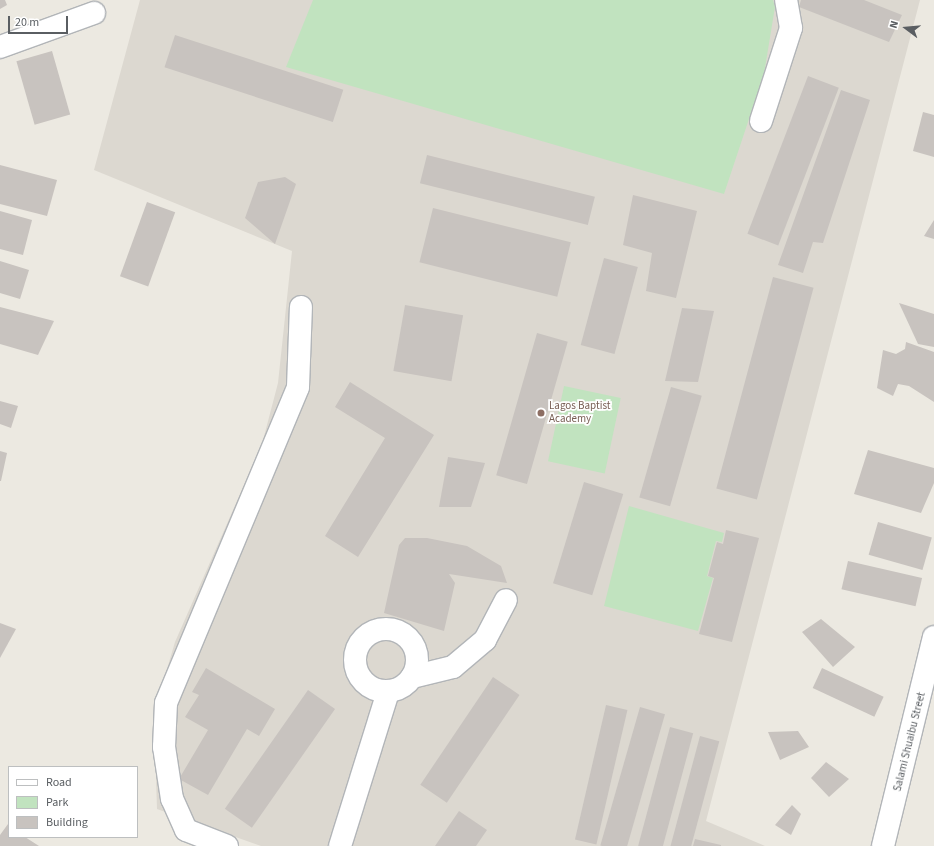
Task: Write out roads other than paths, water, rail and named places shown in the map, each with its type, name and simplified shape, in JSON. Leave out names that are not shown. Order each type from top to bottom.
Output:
[{"type":"street","points":[[762,120],[791,28],[786,0]]},
{"type":"street","points":[[0,47],[94,13]]},
{"type":"street","points":[[228,846],[186,830],[172,799],[164,747],[166,703],[298,387],[301,307]]},
{"type":"street","points":[[412,677],[417,658],[410,640],[393,630],[374,631],[359,643],[355,667],[369,687],[388,692],[397,690],[412,677],[458,663],[485,640],[506,600]]},
{"type":"street","name":"Salami Shuaibu Street","points":[[883,846],[928,698],[934,637]]},
{"type":"street","points":[[340,846],[388,692]]},
{"type":"place","name":"Lagos Baptist Academy","points":[[541,413]]}]
